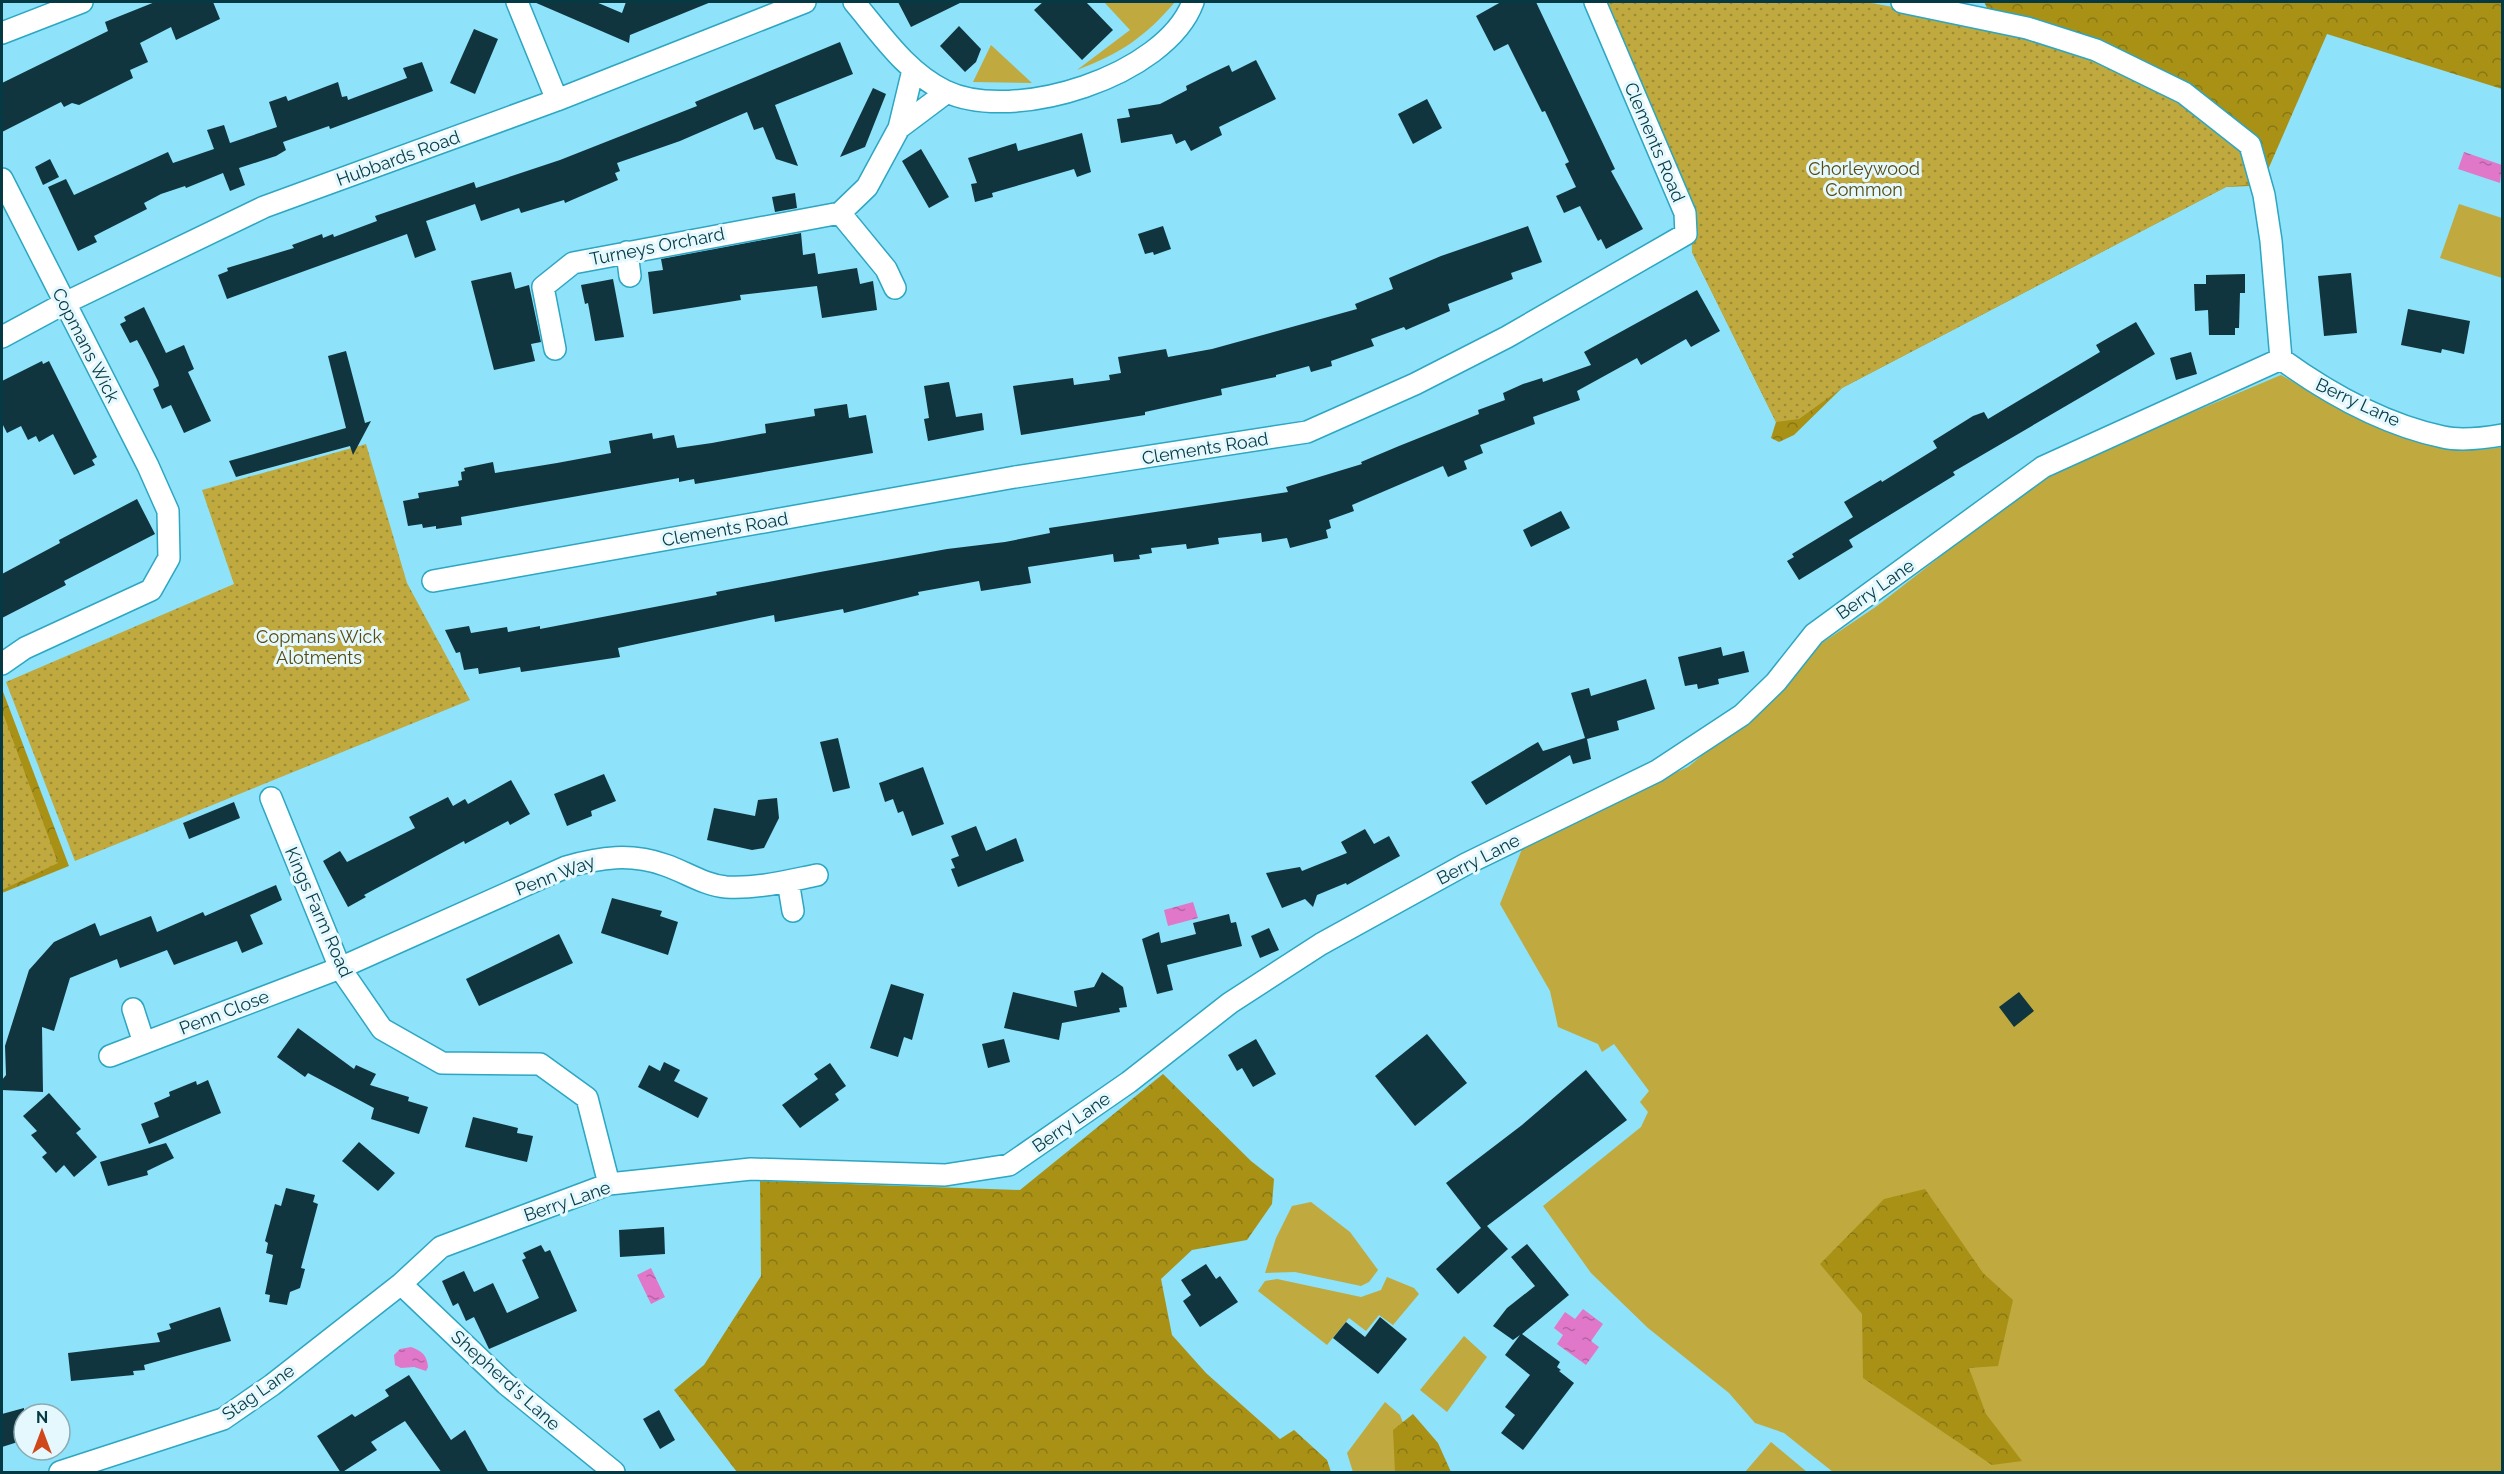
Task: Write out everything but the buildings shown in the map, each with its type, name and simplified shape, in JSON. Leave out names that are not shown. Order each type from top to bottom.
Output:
[{"type":"street","points":[[2,33],[82,2]]},
{"type":"street","points":[[518,2],[557,100]]},
{"type":"street","name":"Hubbards Road","points":[[2,336],[64,303],[264,207],[557,100],[805,2]]},
{"type":"street","points":[[854,2],[913,70],[947,92],[962,98],[1000,103],[1076,91],[1113,75],[1155,49],[1189,13],[1193,2]]},
{"type":"street","name":"Clements Road","points":[[433,581],[1015,477],[1307,432],[1415,384],[1530,325],[1686,234],[1685,213],[1595,2]]},
{"type":"street","points":[[1902,2],[2027,28],[2096,50],[2184,93],[2250,144],[2271,241],[2281,359]]},
{"type":"street","points":[[895,288],[886,269],[840,213],[867,187],[899,128],[913,70]]},
{"type":"street","points":[[899,128],[947,92]]},
{"type":"street","name":"Copmans Wick","points":[[2,179],[148,466],[168,511],[169,558],[151,590],[25,648],[2,664]]},
{"type":"street","name":"Turneys Orchard","points":[[555,349],[543,287],[573,263],[840,213]]},
{"type":"street","points":[[627,252],[630,276]]},
{"type":"street","name":"Berry Lane","points":[[401,1284],[441,1247],[609,1184],[751,1169],[945,1175],[1009,1165],[1129,1082],[1230,1003],[1321,944],[1466,864],[1657,771],[1742,715],[1776,682],[1814,634],[2043,467],[2281,359],[2318,385],[2394,421],[2444,438],[2502,435]]},
{"type":"street","name":"Kings Farm Road","points":[[271,798],[340,968],[382,1029],[442,1063],[540,1064],[587,1098],[609,1184]]},
{"type":"street","name":"Penn Way","points":[[340,968],[566,867],[600,857],[632,856],[665,865],[698,880],[725,887],[759,886],[817,875]]},
{"type":"street","points":[[788,880],[793,911]]},
{"type":"street","name":"Penn Close","points":[[110,1056],[340,968]]},
{"type":"street","points":[[133,1009],[144,1043]]},
{"type":"street","name":"Stag Lane","points":[[60,1473],[222,1419],[272,1385],[401,1284]]},
{"type":"street","name":"Shepherd's Lane","points":[[401,1284],[506,1384],[614,1473]]},
{"type":"green space","points":[[1104,2],[1175,2],[1153,25],[1131,43],[1077,70],[1130,30]]},
{"type":"green space","name":"Chorleywood Common","points":[[1605,2],[1866,2],[2022,31],[2169,89],[2230,139],[2255,167],[2261,183],[2226,187],[1842,388],[1799,419],[1776,422],[1692,252],[1691,208]]},
{"type":"green space","name":"Chorleywood Common","points":[[1984,2],[2502,3],[2502,89],[2327,34],[2267,172],[2249,186],[2226,187],[1842,388],[1794,435],[1779,442],[1771,438],[1776,422],[1692,252],[1992,17]]},
{"type":"green space","points":[[991,45],[1032,83],[973,82]]},
{"type":"green space","points":[[2459,204],[2502,218],[2502,278],[2440,258]]},
{"type":"green space","points":[[2281,375],[2359,418],[2415,440],[2444,447],[2473,450],[2502,447],[2502,1472],[1833,1472],[1784,1433],[1755,1423],[1729,1393],[1648,1328],[1591,1273],[1543,1206],[1641,1127],[1648,1112],[1640,1102],[1649,1091],[1614,1044],[1602,1052],[1598,1044],[1558,1027],[1550,991],[1500,904],[1522,849],[1602,806],[1688,767],[1785,687],[1816,647],[1877,606],[2046,474]]},
{"type":"green space","name":"Copmans Wick Alotments","points":[[366,444],[407,583],[470,700],[75,861],[6,682],[234,584],[202,490]]},
{"type":"green space","points":[[2,689],[69,866],[2,893]]},
{"type":"green space","points":[[2,715],[58,863],[2,890]]},
{"type":"green space","points":[[1163,1074],[1251,1161],[1274,1179],[1272,1204],[1247,1240],[1192,1250],[1161,1279],[1172,1335],[1206,1373],[1280,1439],[1294,1430],[1327,1460],[1331,1472],[737,1472],[674,1390],[704,1365],[761,1276],[760,1181],[1020,1190]]},
{"type":"green space","points":[[1925,1189],[1983,1273],[2013,1300],[1998,1366],[1969,1368],[1986,1414],[2022,1461],[1992,1465],[1863,1378],[1862,1314],[1820,1264],[1884,1199]]},
{"type":"green space","points":[[1311,1202],[1350,1232],[1378,1270],[1369,1282],[1361,1286],[1295,1272],[1265,1273],[1276,1238],[1292,1206]]},
{"type":"green space","points":[[1387,1277],[1414,1288],[1419,1294],[1393,1325],[1379,1315],[1366,1331],[1349,1318],[1327,1345],[1258,1291],[1265,1281],[1277,1279],[1361,1297],[1381,1290]]},
{"type":"green space","points":[[1464,1336],[1487,1357],[1447,1412],[1420,1390]]},
{"type":"green space","points":[[1385,1402],[1400,1415],[1422,1472],[1353,1472],[1347,1453]]},
{"type":"green space","points":[[1413,1414],[1438,1443],[1451,1472],[1395,1472],[1393,1430]]},
{"type":"green space","points":[[1771,1442],[1807,1472],[1745,1472]]},
{"type":"water","points":[[2464,152],[2502,165],[2500,183],[2458,169]]},
{"type":"water","points":[[1193,902],[1198,918],[1168,926],[1164,910]]},
{"type":"water","points":[[651,1268],[665,1297],[651,1304],[637,1275]]},
{"type":"water","points":[[1583,1309],[1603,1324],[1591,1341],[1599,1347],[1586,1365],[1557,1344],[1563,1335],[1554,1328],[1565,1312],[1575,1319]]},
{"type":"water","points":[[411,1347],[425,1356],[428,1367],[426,1371],[414,1367],[401,1368],[395,1365],[394,1355],[400,1349]]}]
